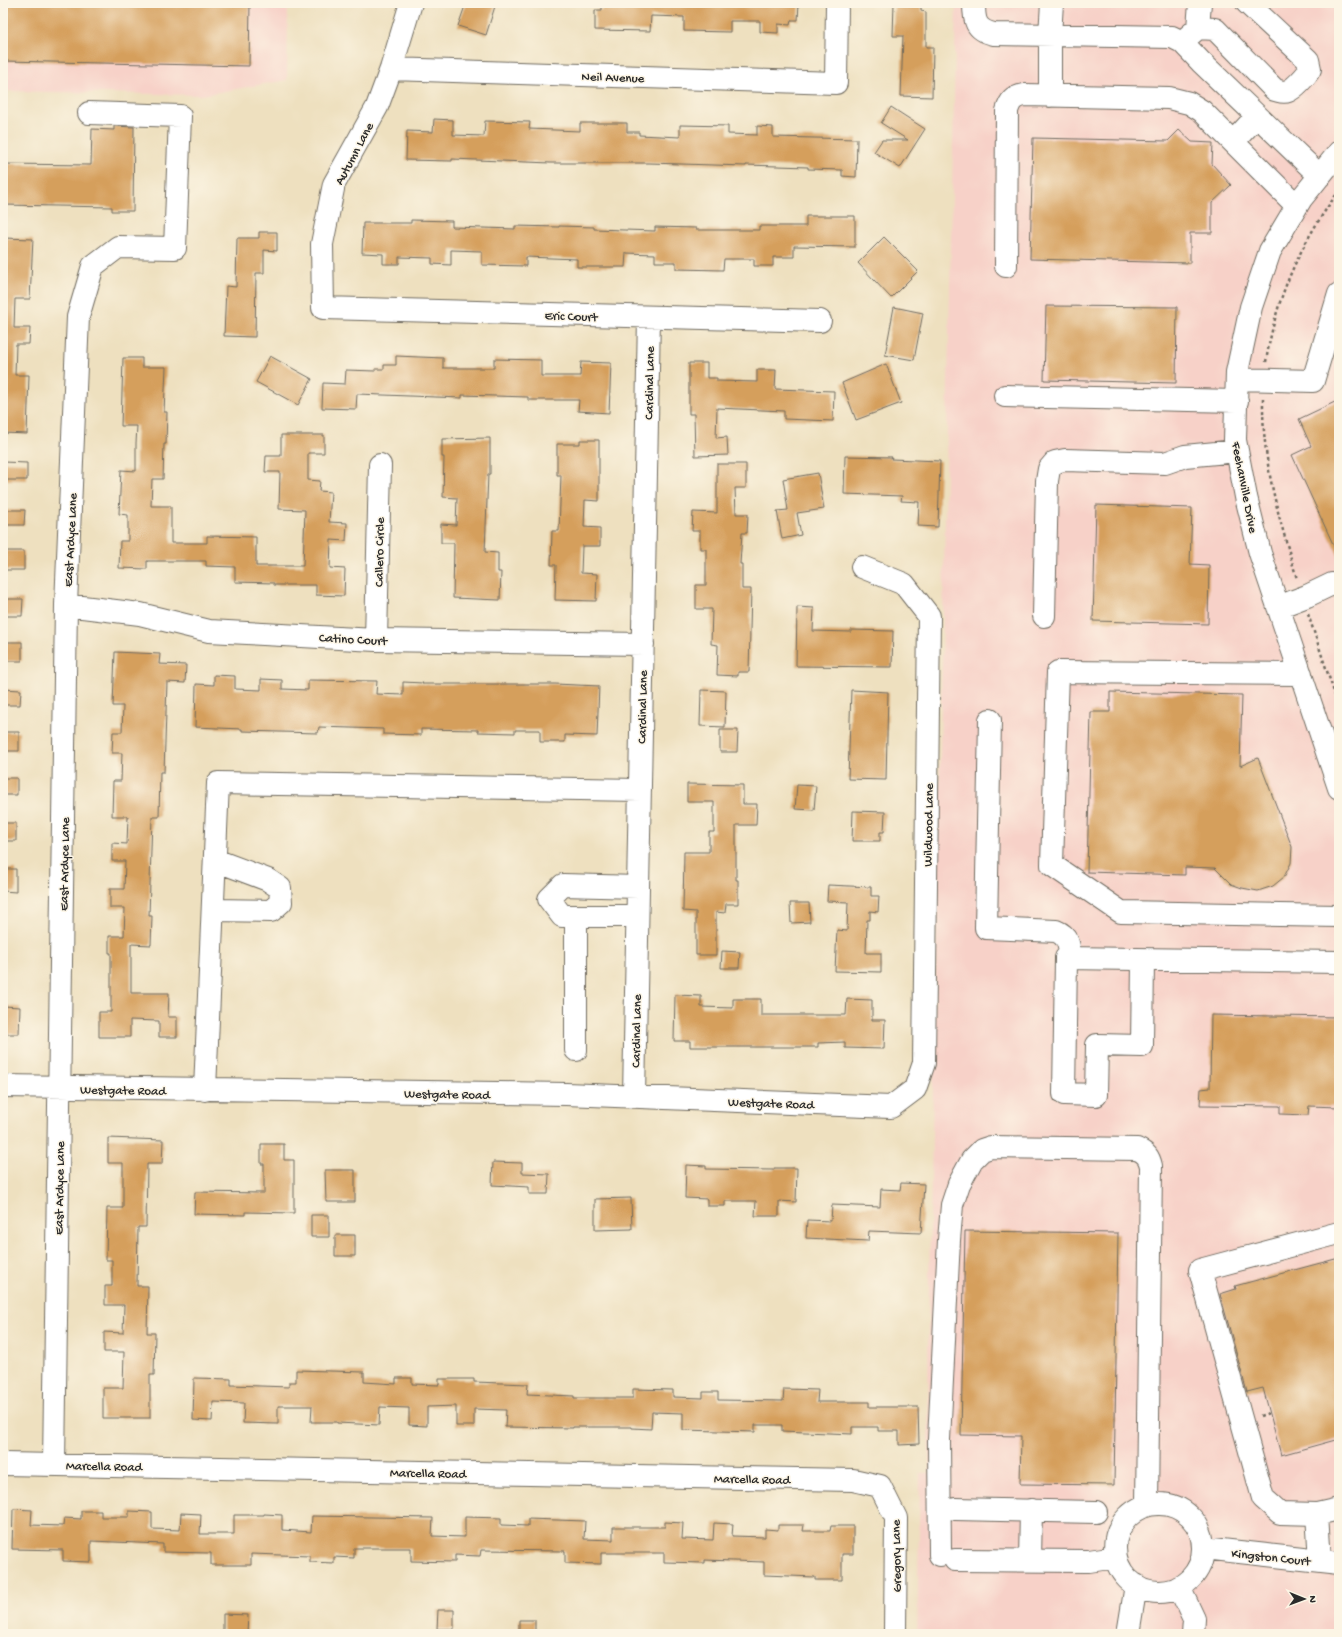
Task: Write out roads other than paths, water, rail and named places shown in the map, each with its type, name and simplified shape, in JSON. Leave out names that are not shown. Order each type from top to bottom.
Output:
[{"type":"street","name":"Autumn Lane","points":[[322,308],[322,244],[334,184],[377,107],[391,69],[411,3]]},
{"type":"street","name":"Neil Avenue","points":[[391,69],[836,84],[837,3]]},
{"type":"street","points":[[974,3],[974,17],[977,24],[987,33],[1172,37],[1182,42],[1320,176]]},
{"type":"street","points":[[1050,96],[1050,35],[1052,3]]},
{"type":"street","points":[[1182,42],[1198,28],[1200,3]]},
{"type":"street","points":[[1198,28],[1215,29],[1275,90],[1282,92],[1289,91],[1307,74],[1310,69],[1308,60],[1247,3]]},
{"type":"street","points":[[1006,266],[1007,111],[1010,102],[1016,97],[1024,95],[1169,98],[1189,103],[1202,111],[1298,206]]},
{"type":"street","name":"East Ardyce Lane","points":[[54,1464],[66,605],[78,317],[93,266],[118,247],[175,248],[180,116],[89,113]]},
{"type":"street","points":[[1233,142],[1257,116]]},
{"type":"street","name":"Feehanville Drive","points":[[1338,779],[1260,553],[1246,497],[1235,440],[1237,379],[1251,307],[1270,251],[1298,206],[1339,152]]},
{"type":"street","points":[[1237,379],[1313,381],[1339,294]]},
{"type":"street","name":"Eric Court","points":[[322,308],[820,321]]},
{"type":"street","name":"Cardinal Lane","points":[[634,1096],[649,317]]},
{"type":"street","points":[[1005,396],[1237,401]]},
{"type":"street","points":[[1044,616],[1047,481],[1049,469],[1055,462],[1060,460],[1165,463],[1185,456],[1239,459]]},
{"type":"street","name":"Callero Circle","points":[[376,640],[380,464]]},
{"type":"street","name":"Wildwood Lane","points":[[862,567],[904,584],[929,616],[924,1063],[914,1089],[891,1107]]},
{"type":"street","points":[[1278,607],[1303,598],[1332,584]]},
{"type":"street","name":"Catino Court","points":[[66,605],[140,614],[209,631],[376,640],[643,644]]},
{"type":"street","points":[[1301,674],[1058,672],[1052,865],[1121,912],[1339,916]]},
{"type":"street","points":[[990,720],[986,928],[1056,931],[1064,934],[1068,940],[1071,958]]},
{"type":"street","points":[[205,1090],[218,783],[640,790]]},
{"type":"street","points":[[213,910],[271,911],[281,902],[280,888],[268,880],[214,860]]},
{"type":"street","points":[[637,916],[562,916],[549,899],[564,885],[638,886]]},
{"type":"street","points":[[576,916],[576,1050]]},
{"type":"street","points":[[1143,960],[1142,1046],[1097,1045],[1096,1095],[1064,1094],[1066,958],[1339,962]]},
{"type":"street","name":"Westgate Road","points":[[3,1086],[566,1094],[891,1107]]},
{"type":"street","points":[[1116,1557],[1089,1560],[1030,1560],[948,1557],[939,1440],[949,1240],[952,1205],[959,1184],[972,1160],[982,1150],[991,1147],[1137,1149],[1144,1152],[1149,1159],[1151,1166],[1146,1505]]},
{"type":"street","points":[[1339,1233],[1200,1270],[1263,1498],[1280,1513],[1317,1514],[1339,1509]]},
{"type":"street","name":"Marcella Road","points":[[3,1464],[853,1480]]},
{"type":"street","name":"Gregory Lane","points":[[853,1480],[880,1486],[896,1518],[895,1634]]},
{"type":"street","points":[[1160,1503],[1174,1506],[1186,1512],[1198,1528],[1201,1535],[1203,1548],[1202,1560],[1189,1580],[1179,1587],[1165,1592],[1150,1591],[1136,1586],[1127,1578],[1120,1568],[1116,1557],[1115,1544],[1118,1531],[1125,1520],[1135,1511],[1146,1505],[1160,1503]]},
{"type":"street","points":[[955,1509],[1096,1512]]},
{"type":"street","points":[[1030,1560],[1031,1510]]},
{"type":"street","points":[[1317,1514],[1330,1562]]},
{"type":"street","name":"Kingston Court","points":[[1203,1548],[1330,1562]]},
{"type":"street","points":[[1128,1634],[1136,1586]]},
{"type":"street","points":[[1179,1587],[1194,1620],[1193,1634]]}]
